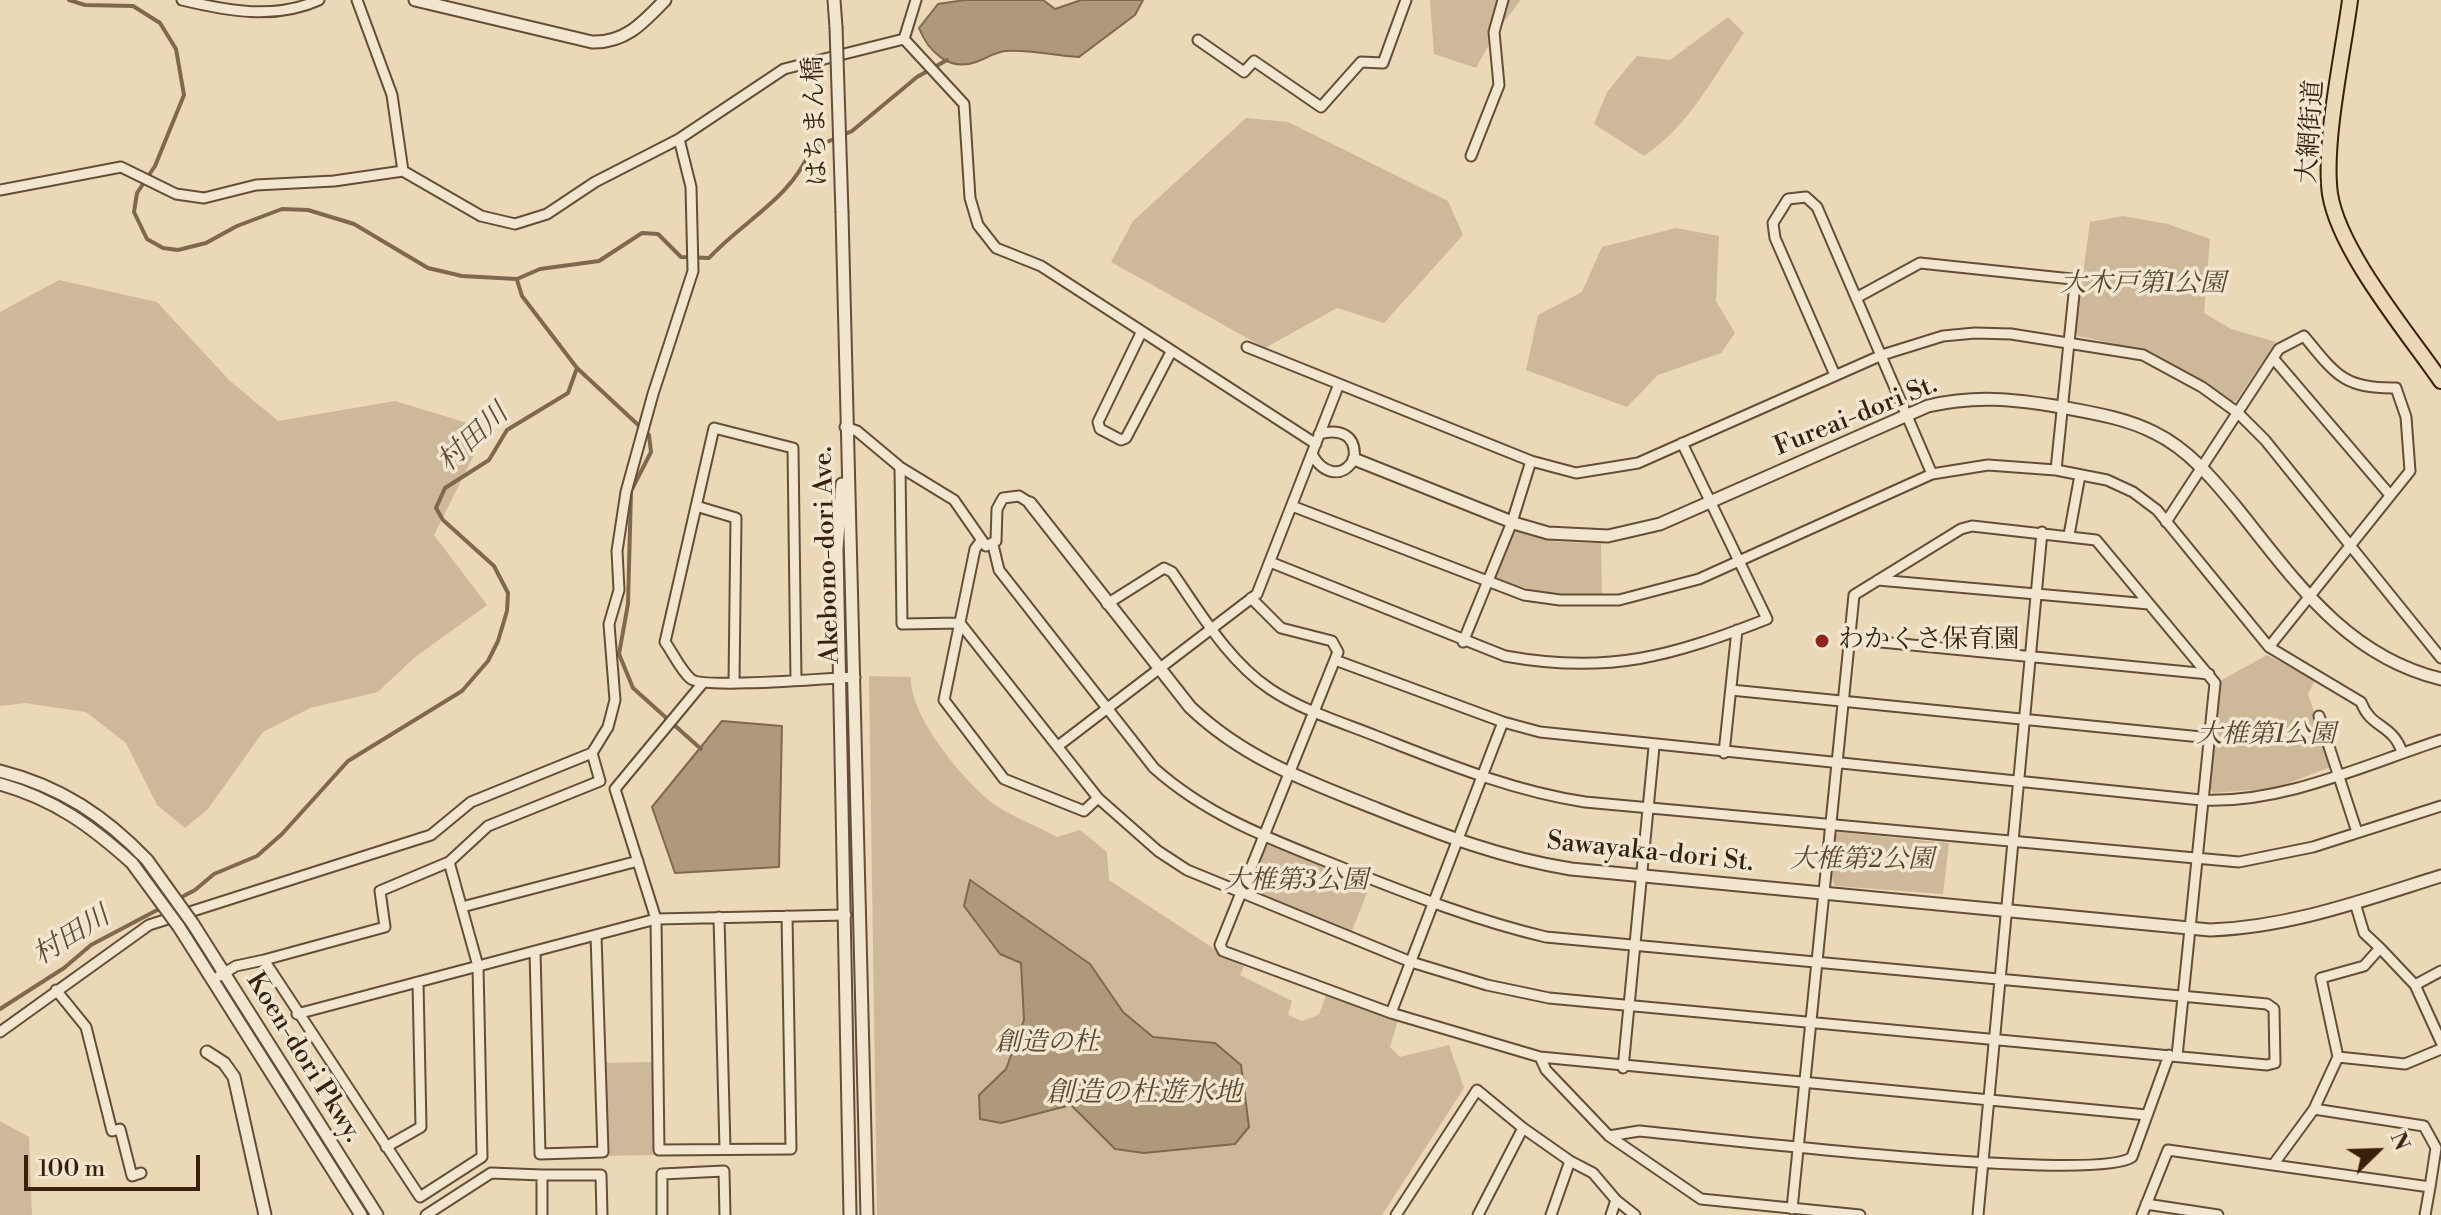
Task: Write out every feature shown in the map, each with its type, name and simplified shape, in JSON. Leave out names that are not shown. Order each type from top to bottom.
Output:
[{"type":"main road","name":"大網街道","points":[[2350,0],[2329,163],[2333,206],[2347,241],[2441,381]]},
{"type":"street","points":[[182,0],[264,13],[298,9],[319,0]]},
{"type":"street","points":[[357,0],[392,95],[403,171]]},
{"type":"street","points":[[415,0],[601,43],[625,36],[665,0]]},
{"type":"street","name":"はちまん橋","points":[[834,0],[842,213],[845,430]]},
{"type":"street","points":[[904,39],[916,0]]},
{"type":"street","points":[[1198,40],[1244,72],[1254,61],[1321,107],[1361,62],[1383,63],[1406,0]]},
{"type":"street","points":[[1471,156],[1499,85],[1494,32],[1503,0]]},
{"type":"street","points":[[0,190],[121,167],[176,194],[204,198],[256,185],[334,181],[403,171],[481,216],[515,224],[547,214],[595,182],[679,139],[784,69],[904,39]]},
{"type":"street","points":[[904,39],[964,104],[970,198],[978,225],[996,248],[1041,266],[1316,444]]},
{"type":"street","points":[[0,1032],[149,925],[431,835],[471,802],[592,753],[608,727],[615,700],[609,624],[619,590],[617,551],[626,492],[653,394],[693,271],[691,187],[679,139]]},
{"type":"street","points":[[1835,375],[1775,238],[1773,223],[1788,199],[1806,197],[1817,207],[1932,474]]},
{"type":"street","points":[[1856,298],[1920,263],[2065,277],[2075,284],[2056,470]]},
{"type":"street","points":[[1141,333],[1098,422],[1100,429],[1121,440],[1126,438],[1171,352]]},
{"type":"street","points":[[1247,347],[1531,461],[1576,473],[1638,463],[1882,355],[1943,336],[1975,333],[2070,342],[2143,355],[2174,370],[2238,413],[2265,440],[2441,658]]},
{"type":"street","points":[[2166,522],[2279,349],[2304,336],[2347,383],[2369,389],[2396,388],[2406,417],[2410,471],[2269,647]]},
{"type":"street","points":[[2273,358],[2390,495]]},
{"type":"street","points":[[1058,746],[1257,594],[1339,384]]},
{"type":"street","name":"Fureai-dori St.","points":[[1354,459],[1512,522],[1548,533],[1608,536],[1660,524],[1907,414],[1961,399],[1994,397],[2061,407],[2123,420],[2157,433],[2202,468],[2309,597],[2349,636],[2375,654],[2441,679]]},
{"type":"street","points":[[796,680],[793,448],[714,428],[665,642],[691,680],[702,684],[734,682],[796,680],[855,677]]},
{"type":"street","points":[[845,430],[857,431],[900,467],[954,500],[981,541],[986,546],[993,545]]},
{"type":"street","name":"Akebono-dori Ave.","points":[[845,430],[855,677],[867,1215]]},
{"type":"street","name":"Akebono-dori Ave.","points":[[845,430],[837,549],[850,1215]]},
{"type":"street","points":[[1337,431],[1347,435],[1353,443],[1354,459],[1342,471],[1331,473],[1317,464],[1316,444],[1337,431]]},
{"type":"street","points":[[1270,562],[1463,642],[1505,656],[1543,663],[1612,663],[1670,654],[1767,619],[1682,443]]},
{"type":"street","points":[[1463,642],[1512,522],[1531,461]]},
{"type":"street","points":[[1292,506],[1486,583],[1536,597],[1619,600],[1699,579],[1932,474],[1988,465],[2056,470],[2107,480],[2133,492],[2166,522],[2269,647],[2361,702],[2366,716],[2396,735],[2402,752]]},
{"type":"street","points":[[900,467],[902,624],[960,623]]},
{"type":"street","points":[[2069,535],[2080,475]]},
{"type":"street","points":[[960,623],[1098,798],[1158,851],[1187,870],[1411,962],[1549,998],[2267,1065],[2275,1063],[2274,1009],[2267,1004],[2184,993],[2000,981],[1546,937],[1433,904],[1214,814],[1183,794],[1154,768],[999,570],[993,545],[997,509],[1003,498],[1019,496],[1030,503]]},
{"type":"street","name":"Sawayaka-dori St.","points":[[1030,503],[1158,668],[1215,732],[1287,774],[1457,841],[1534,863],[2191,929],[2275,925],[2441,876]]},
{"type":"street","points":[[696,506],[736,518],[734,682]]},
{"type":"street","points":[[1609,1136],[1639,1131],[1799,1146],[1983,1163],[2077,1167],[2124,1162],[2132,1157],[2173,1055],[2184,993],[2215,683],[2096,540],[1972,526],[1961,529],[1854,595],[1799,1146],[1792,1209]]},
{"type":"street","points":[[1978,1215],[2042,532]]},
{"type":"street","points":[[981,541],[975,549],[944,700],[1004,779],[1084,811],[1098,798]]},
{"type":"street","points":[[1107,604],[1164,568],[1172,572],[1211,628],[1245,668],[1262,682],[1313,711],[1534,794],[1648,808],[2199,861],[2239,862],[2270,858],[2441,806]]},
{"type":"street","points":[[1878,580],[2149,604]]},
{"type":"street","points":[[1251,598],[1281,628],[1332,641],[1338,652],[1287,774],[1221,949],[1391,1013],[1540,1057],[1623,1068],[2147,1115]]},
{"type":"street","points":[[1724,753],[1737,630]]},
{"type":"street","points":[[1850,639],[2209,674]]},
{"type":"street","points":[[1335,660],[1503,722],[1552,734],[1654,747],[2205,800],[2256,798],[2441,740]]},
{"type":"street","points":[[702,684],[615,789],[656,919],[659,1150],[791,1149],[787,916]]},
{"type":"street","points":[[1731,690],[2211,738]]},
{"type":"street","points":[[2319,716],[2357,832]]},
{"type":"street","points":[[1391,1013],[1503,722]]},
{"type":"street","points":[[1623,1068],[1654,747]]},
{"type":"street","points":[[218,976],[236,966],[385,927],[380,891],[449,862],[488,826],[600,781],[592,753]]},
{"type":"street","name":"Koen-dori Pkwy.","points":[[0,771],[56,790],[92,810],[121,833],[147,860],[193,924],[218,976],[361,1215]]},
{"type":"street","name":"Koen-dori Pkwy.","points":[[0,784],[54,803],[90,825],[132,863],[218,976],[377,1215]]},
{"type":"street","points":[[462,907],[638,861]]},
{"type":"street","points":[[264,960],[420,1197],[482,1157],[478,966],[449,862]]},
{"type":"street","points":[[2355,903],[2364,933],[2415,985],[2439,1030],[2441,1042]]},
{"type":"street","points":[[297,1014],[656,919],[846,915]]},
{"type":"street","points":[[719,917],[725,1149]]},
{"type":"street","points":[[535,951],[540,1154],[603,1152],[596,935]]},
{"type":"street","points":[[2273,1165],[2314,1109],[2338,1057],[2321,978],[2364,966],[2380,948]]},
{"type":"street","points":[[2415,985],[2441,971]]},
{"type":"street","points":[[386,1147],[421,1127],[418,982]]},
{"type":"street","points":[[56,990],[86,1027],[112,1131],[120,1129],[132,1176],[141,1173]]},
{"type":"street","points":[[2338,1057],[2405,1064],[2441,1049]]},
{"type":"street","points":[[207,1052],[224,1063],[234,1077],[265,1215]]},
{"type":"street","points":[[1540,1057],[1546,1070],[1609,1136],[1706,1201],[1860,1215]]},
{"type":"street","points":[[1396,1215],[1477,1090],[1523,1128],[1593,1173],[1616,1200],[1635,1215]]},
{"type":"street","points":[[2314,1109],[2424,1126],[2436,1148],[2425,1215]]},
{"type":"street","points":[[1478,1215],[1523,1128]]},
{"type":"street","points":[[2142,1215],[2168,1150],[2430,1187]]},
{"type":"street","points":[[1551,1215],[1570,1161]]},
{"type":"street","points":[[662,1215],[662,1174],[724,1171],[725,1215]]},
{"type":"street","points":[[428,1214],[491,1173],[601,1175],[602,1215]]},
{"type":"street","points":[[542,1175],[542,1215]]},
{"type":"street","points":[[1611,1215],[1616,1200]]},
{"type":"street","points":[[2146,1204],[2218,1215]]},
{"type":"green space","points":[[1430,0],[1521,0],[1496,32],[1476,68],[1434,54]]},
{"type":"green space","points":[[1728,17],[1744,33],[1688,115],[1660,144],[1644,156],[1594,124],[1607,92],[1637,56],[1670,60]]},
{"type":"green space","points":[[1246,118],[1288,122],[1448,201],[1463,235],[1384,323],[1337,308],[1265,348],[1111,262],[1133,221]]},
{"type":"green space","name":"大木戸第1公園","points":[[2123,216],[2168,224],[2210,239],[2204,313],[2231,329],[2276,342],[2236,401],[2231,402],[2194,377],[2159,359],[2078,336],[2075,332],[2090,222]]},
{"type":"green space","points":[[1676,228],[1719,236],[1716,301],[1735,333],[1721,353],[1658,375],[1627,407],[1526,370],[1538,315],[1582,292],[1602,247]]},
{"type":"green space","points":[[59,280],[157,302],[229,380],[278,421],[395,401],[487,429],[434,535],[487,605],[414,658],[378,692],[310,708],[263,732],[208,809],[185,828],[157,805],[126,743],[86,712],[25,703],[0,706],[0,312]]},
{"type":"green space","points":[[1516,529],[1558,542],[1601,543],[1602,595],[1549,594],[1496,580],[1494,575],[1510,532]]},
{"type":"green space","name":"大椎第1公園","points":[[2267,655],[2315,680],[2308,694],[2333,766],[2276,788],[2213,793],[2210,789],[2218,682]]},
{"type":"green space","name":"創造の杜","points":[[869,676],[911,677],[912,692],[926,725],[949,758],[985,797],[1010,814],[1057,837],[1080,830],[1107,852],[1109,880],[1219,952],[1246,962],[1240,975],[1292,1001],[1288,1015],[1302,1021],[1319,1015],[1327,992],[1398,1020],[1390,1047],[1400,1057],[1449,1045],[1464,1088],[1382,1215],[877,1215]]},
{"type":"green space","name":"大椎第2公園","points":[[1838,832],[1949,843],[1943,894],[1835,886],[1831,877],[1834,837]]},
{"type":"green space","name":"大椎第3公園","points":[[1269,842],[1371,883],[1351,933],[1251,893],[1248,884],[1263,845]]},
{"type":"green space","points":[[653,1062],[655,1155],[605,1156],[602,1063]]},
{"type":"green space","points":[[0,1121],[29,1137],[32,1215],[0,1215]]},
{"type":"water","points":[[965,0],[1043,0],[1055,9],[1081,0],[1143,0],[1135,15],[1079,57],[1005,51],[976,62],[957,64],[934,52],[919,28],[938,4]]},
{"type":"water","points":[[722,721],[782,726],[779,867],[675,873],[652,807]]},
{"type":"water","name":"創造の杜遊水地","points":[[970,880],[1090,964],[1123,1012],[1153,1037],[1215,1043],[1241,1065],[1249,1127],[1235,1144],[1144,1153],[1115,1149],[1071,1105],[1001,1123],[980,1119],[979,1095],[1006,1069],[1024,1020],[1021,963],[1000,954],[964,906]]},
{"type":"waterway","name":"村田川","points":[[69,0],[85,5],[133,6],[160,23],[176,49],[184,95],[155,166],[137,193],[134,212],[147,239],[163,248],[178,250],[206,243],[237,226],[282,209],[308,210],[354,224],[428,268],[462,276],[517,279],[540,269],[599,261],[642,233],[658,234],[681,257],[709,258],[792,182],[811,149],[852,131],[917,77],[947,60]]},
{"type":"waterway","points":[[517,280],[522,296],[577,368],[649,435],[651,452],[631,491],[628,604],[619,654],[633,688],[701,749]]},
{"type":"waterway","name":"村田川","points":[[0,1009],[64,968],[91,945],[195,890],[214,874],[257,856],[282,834],[348,761],[462,691],[488,661],[498,641],[507,611],[508,593],[494,566],[443,520],[436,508],[445,488],[489,460],[507,430],[568,393],[577,368]]},
{"type":"place","name":"わかくさ保育園","points":[[1822,641]]}]
